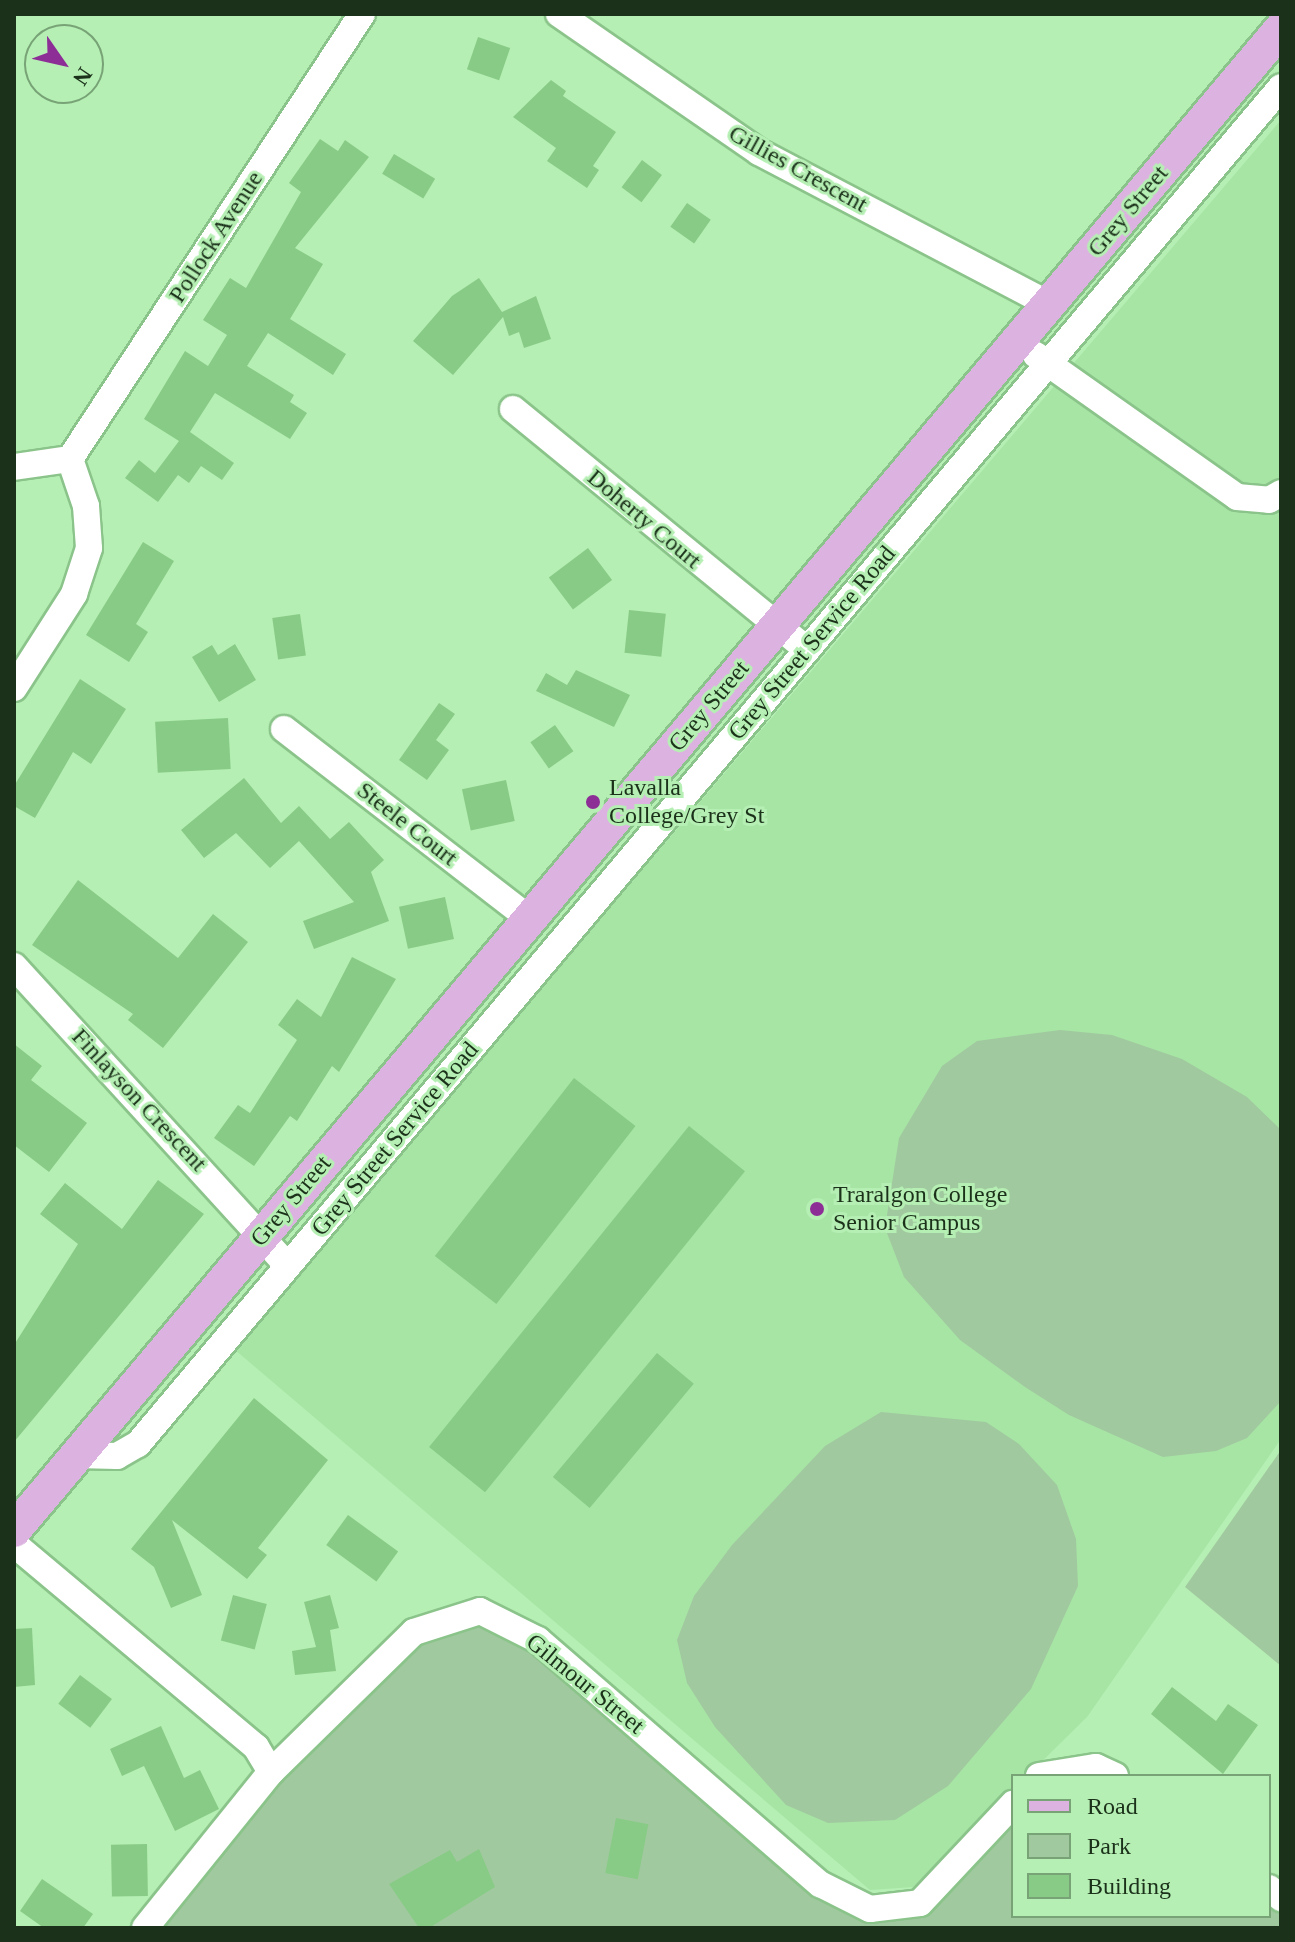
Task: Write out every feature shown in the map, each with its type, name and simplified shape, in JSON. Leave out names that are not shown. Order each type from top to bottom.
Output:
[{"type":"main road","name":"Grey Street","points":[[14,1530],[1281,29]]},
{"type":"street","name":"Pollock Avenue","points":[[70,459],[362,14]]},
{"type":"street","name":"Gillies Crescent","points":[[559,14],[759,152],[1049,304]]},
{"type":"street","name":"Grey Street Service Road","points":[[77,1455],[117,1456],[138,1444],[1281,87]]},
{"type":"street","points":[[1022,336],[1045,367],[1237,497],[1269,500],[1281,493]]},
{"type":"street","name":"Doherty Court","points":[[513,409],[775,629],[807,650]]},
{"type":"street","points":[[14,467],[70,459],[86,506],[89,548],[74,594],[14,688]]},
{"type":"street","name":"Steele Court","points":[[284,729],[530,919]]},
{"type":"street","points":[[497,958],[530,979]]},
{"type":"street","name":"Finlayson Crescent","points":[[14,966],[288,1266]]},
{"type":"street","points":[[14,1544],[256,1747],[271,1772]]},
{"type":"street","name":"Gilmour Street","points":[[145,1928],[271,1772],[414,1632],[480,1611],[538,1640],[820,1884],[870,1909],[920,1903],[1011,1806]]},
{"type":"street","points":[[1052,1774],[1096,1767],[1111,1774]]},
{"type":"shaded area","name":"Traralgon College Senior Campus","points":[[1281,120],[1281,1439],[1087,1717],[1029,1774],[1011,1774],[1011,1791],[913,1887],[870,1890],[234,1349]]},
{"type":"green space","points":[[1060,1030],[1112,1035],[1182,1059],[1247,1097],[1281,1130],[1281,1401],[1247,1438],[1216,1451],[1163,1457],[1069,1415],[1025,1387],[960,1340],[904,1277],[885,1228],[899,1138],[942,1066],[977,1041]]},
{"type":"green space","points":[[881,1412],[986,1422],[1019,1444],[1057,1485],[1076,1539],[1078,1586],[1031,1689],[948,1786],[895,1820],[828,1823],[786,1805],[715,1727],[687,1683],[677,1640],[694,1596],[732,1545],[825,1446]]},
{"type":"green space","points":[[1281,1450],[1281,1666],[1185,1587]]},
{"type":"green space","points":[[480,1611],[870,1909],[920,1902],[1011,1806],[1011,1918],[1271,1918],[1271,1890],[1281,1898],[1281,1928],[145,1928],[414,1632]]},
{"type":"building","points":[[478,37],[510,48],[499,80],[467,69]]},
{"type":"building","points":[[551,80],[566,91],[563,96],[616,132],[593,166],[599,170],[587,188],[547,161],[556,148],[513,117]]},
{"type":"building","points":[[320,139],[338,151],[345,140],[369,157],[295,248],[323,264],[290,319],[346,354],[333,375],[268,333],[247,366],[294,395],[290,402],[307,413],[290,439],[215,393],[190,432],[234,463],[222,480],[201,466],[189,483],[178,475],[158,502],[125,478],[139,460],[155,473],[179,441],[144,419],[185,351],[208,366],[227,335],[203,320],[230,278],[246,288],[301,192],[289,183]]},
{"type":"building","points":[[394,154],[435,179],[423,198],[382,174]]},
{"type":"building","points":[[642,160],[662,175],[642,202],[622,187]]},
{"type":"building","points":[[687,203],[711,220],[694,243],[670,227]]},
{"type":"building","points":[[479,278],[502,312],[536,296],[551,339],[524,348],[519,332],[509,336],[503,317],[453,375],[413,341],[452,296]]},
{"type":"building","points":[[143,542],[174,561],[136,624],[148,632],[129,662],[86,635]]},
{"type":"building","points":[[588,548],[612,580],[573,609],[549,577]]},
{"type":"building","points":[[629,610],[666,614],[661,657],[625,653]]},
{"type":"building","points":[[300,614],[306,656],[278,659],[272,618]]},
{"type":"building","points":[[235,644],[256,680],[219,702],[192,657],[212,645],[218,655]]},
{"type":"building","points":[[576,670],[630,695],[614,727],[536,691],[546,673],[567,685]]},
{"type":"building","points":[[80,679],[126,709],[91,764],[73,752],[35,818],[14,806],[14,786]]},
{"type":"building","points":[[439,703],[455,714],[436,740],[449,750],[427,780],[399,760]]},
{"type":"building","points":[[228,718],[231,769],[158,773],[155,722]]},
{"type":"building","points":[[555,725],[573,751],[549,768],[530,742]]},
{"type":"building","points":[[244,778],[281,823],[299,806],[330,839],[349,822],[384,860],[371,872],[389,921],[314,949],[303,921],[354,902],[299,841],[270,868],[236,833],[204,858],[181,830]]},
{"type":"building","points":[[506,780],[515,821],[471,830],[462,789]]},
{"type":"building","points":[[78,880],[178,958],[213,914],[248,942],[163,1048],[128,1020],[133,1014],[32,945]]},
{"type":"building","points":[[445,897],[454,939],[408,949],[399,907]]},
{"type":"building","points":[[352,957],[396,979],[339,1072],[332,1066],[297,1121],[290,1116],[254,1166],[214,1138],[238,1105],[250,1113],[297,1040],[278,1025],[297,999],[321,1017]]},
{"type":"building","points":[[14,1044],[42,1066],[31,1080],[87,1123],[49,1172],[14,1145]]},
{"type":"building","points":[[574,1078],[635,1126],[496,1304],[435,1256]]},
{"type":"building","points":[[689,1126],[745,1171],[485,1492],[429,1447]]},
{"type":"building","points":[[158,1180],[204,1214],[14,1442],[14,1345],[78,1244],[40,1214],[65,1183],[122,1229]]},
{"type":"building","points":[[657,1353],[694,1384],[590,1508],[553,1477]]},
{"type":"building","points":[[254,1398],[328,1460],[258,1548],[267,1555],[247,1579],[172,1520],[202,1595],[171,1608],[154,1567],[131,1549]]},
{"type":"building","points":[[348,1515],[398,1551],[376,1581],[326,1545]]},
{"type":"building","points":[[233,1595],[267,1604],[255,1649],[221,1640]]},
{"type":"building","points":[[330,1595],[339,1628],[330,1630],[336,1671],[295,1675],[292,1651],[316,1647],[304,1602]]},
{"type":"building","points":[[32,1628],[35,1685],[14,1687],[14,1629]]},
{"type":"building","points":[[80,1675],[112,1699],[90,1728],[58,1704]]},
{"type":"building","points":[[1172,1687],[1216,1721],[1228,1704],[1258,1725],[1223,1774],[1151,1714]]},
{"type":"building","points":[[161,1726],[184,1778],[200,1770],[219,1809],[175,1831],[144,1766],[122,1776],[110,1749]]},
{"type":"building","points":[[616,1818],[648,1824],[638,1879],[605,1873]]},
{"type":"building","points":[[147,1844],[148,1896],[112,1897],[111,1845]]},
{"type":"building","points":[[479,1849],[495,1887],[429,1928],[419,1928],[389,1884],[450,1850],[457,1862]]},
{"type":"building","points":[[42,1879],[93,1914],[83,1928],[44,1928],[20,1911]]},
{"type":"place","name":"Lavalla College/Grey St","points":[[593,802]]},
{"type":"place","name":"Traralgon College Senior Campus","points":[[817,1209]]}]
